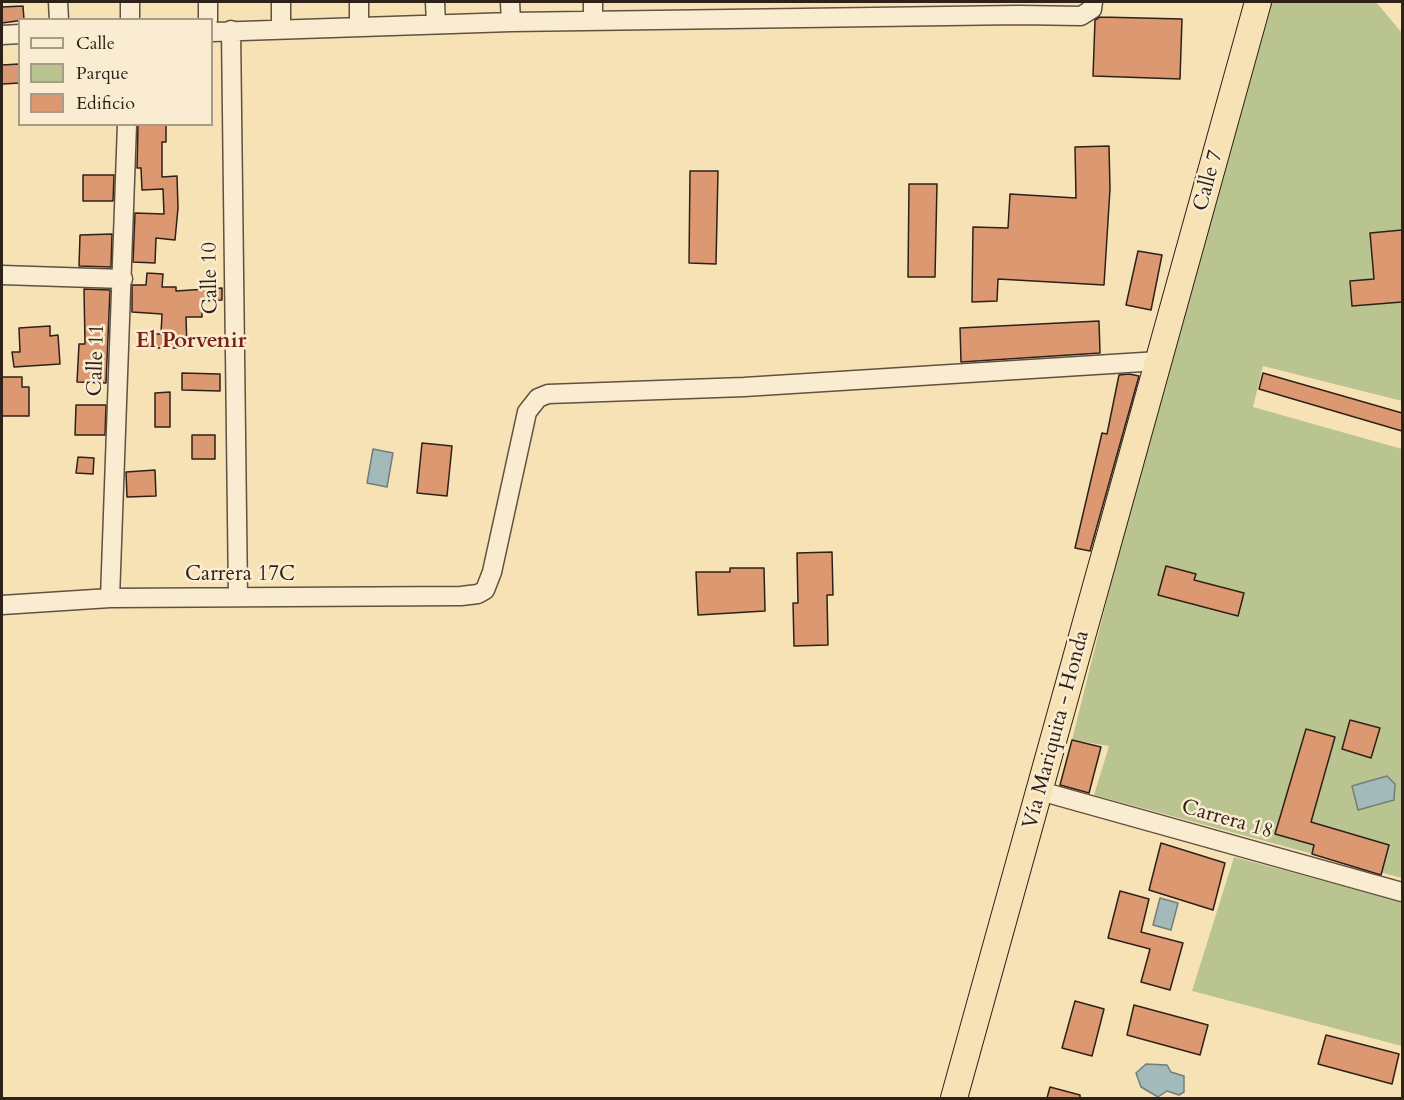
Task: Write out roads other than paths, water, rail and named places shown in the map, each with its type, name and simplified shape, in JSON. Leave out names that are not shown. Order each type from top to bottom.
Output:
[{"type":"highway","name":"Calle 7","points":[[1159,361],[1258,2]]},
{"type":"highway","name":"Vía Mariquita - Honda","points":[[954,1098],[1159,361]]},
{"type":"street","points":[[58,2],[58,18]]},
{"type":"street","points":[[130,2],[130,18]]},
{"type":"street","points":[[208,2],[208,18]]},
{"type":"street","points":[[280,28],[281,2]]},
{"type":"street","points":[[359,2],[359,26]]},
{"type":"street","points":[[435,2],[436,24]]},
{"type":"street","points":[[510,2],[511,22]]},
{"type":"street","points":[[593,2],[593,20]]},
{"type":"street","points":[[213,32],[593,20],[685,10],[1019,8],[1081,16],[1092,9],[1093,2]]},
{"type":"street","name":"Calle 10","points":[[231,30],[238,597]]},
{"type":"street","points":[[2,35],[18,34]]},
{"type":"street","name":"Calle 11","points":[[110,598],[127,126]]},
{"type":"street","points":[[2,275],[123,279]]},
{"type":"street","name":"Carrera 17C","points":[[2,605],[110,598],[461,596],[478,594],[485,590],[492,572],[527,412],[538,398],[549,394],[744,387],[1159,361]]},
{"type":"street","name":"Carrera 18","points":[[1040,791],[1402,891]]},
{"type":"water","points":[[373,449],[393,453],[387,487],[367,483]]},
{"type":"water","points":[[1387,776],[1395,784],[1394,800],[1358,810],[1352,786]]},
{"type":"water","points":[[1160,898],[1178,903],[1171,930],[1153,925]]},
{"type":"water","points":[[1146,1064],[1167,1065],[1171,1072],[1184,1076],[1184,1092],[1179,1095],[1167,1091],[1158,1097],[1141,1087],[1136,1073]]},
{"type":"district","name":"El Porvenir","points":[[191,342]]}]
